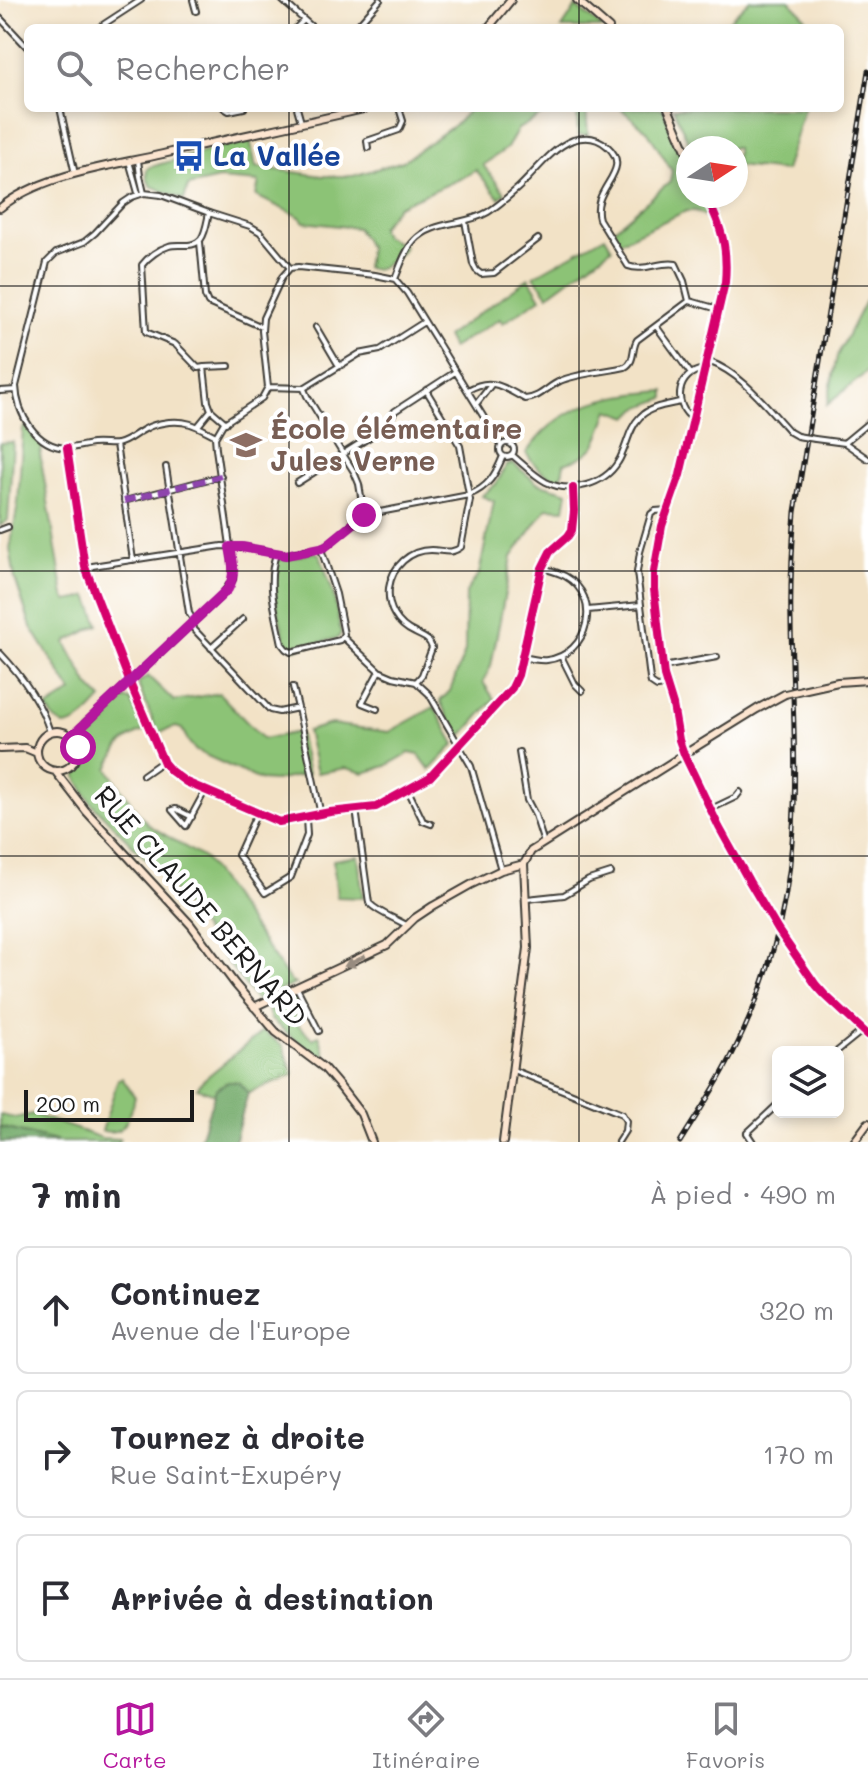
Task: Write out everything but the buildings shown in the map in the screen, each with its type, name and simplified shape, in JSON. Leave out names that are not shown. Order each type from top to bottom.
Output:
[{"type":"street","points":[[105,24],[141,0]]},
{"type":"street","points":[[193,0],[196,11]]},
{"type":"street","points":[[282,0],[308,24]]},
{"type":"street","points":[[359,24],[380,0]]},
{"type":"street","points":[[491,24],[511,0]]},
{"type":"street","points":[[577,0],[604,24]]},
{"type":"street","points":[[0,18],[24,44]]},
{"type":"street","points":[[300,24],[304,20]]},
{"type":"street","points":[[61,112],[75,174]]},
{"type":"street","points":[[298,112],[301,122]]},
{"type":"street","points":[[0,208],[29,189],[75,174],[349,112]]},
{"type":"street","points":[[368,148],[367,141],[399,130],[403,121],[400,112]]},
{"type":"street","points":[[670,112],[680,136]]},
{"type":"street","points":[[395,279],[413,241],[438,226],[465,221],[491,210],[517,190],[553,153],[575,139],[585,137],[604,143],[616,158],[614,176],[600,194],[597,212],[628,266],[676,264],[689,301]]},
{"type":"street","points":[[138,159],[141,193]]},
{"type":"street","points":[[129,161],[141,193]]},
{"type":"street","points":[[216,436],[198,426],[167,422],[144,429],[116,444],[67,448],[46,442],[33,431],[25,418],[16,390],[47,262],[56,253],[84,242],[123,203],[141,193],[161,195],[250,226],[260,232],[290,268]]},
{"type":"street","points":[[712,208],[726,247],[725,282],[680,475],[662,526],[654,578],[663,667],[684,754],[778,930],[825,995],[868,1035]]},
{"type":"street","points":[[209,213],[200,240],[169,246],[148,257],[142,265],[146,332],[175,344],[198,368],[229,366]]},
{"type":"street","points":[[465,221],[473,264],[481,274],[494,273],[538,239]]},
{"type":"street","points":[[200,240],[208,303],[262,327]]},
{"type":"street","points":[[72,736],[231,584],[234,573],[216,436],[226,423],[262,398],[268,387],[263,318],[282,277],[290,268],[395,279],[407,293],[501,445]]},
{"type":"street","points":[[689,301],[718,309]]},
{"type":"street","points":[[467,391],[477,385],[496,383],[530,399],[561,380],[625,367],[632,359],[636,341],[689,301]]},
{"type":"street","points":[[268,387],[304,388],[359,354],[380,350],[424,322]]},
{"type":"street","points":[[656,326],[691,374]]},
{"type":"street","points":[[316,327],[339,366]]},
{"type":"street","points":[[706,360],[740,378],[790,432],[797,436],[845,443],[868,459]]},
{"type":"street","points":[[204,367],[211,410],[226,423]]},
{"type":"street","points":[[693,419],[680,402],[679,394],[682,384],[691,374],[704,369]]},
{"type":"street","points":[[297,483],[384,428],[395,411],[455,372]]},
{"type":"street","points":[[476,404],[493,383]]},
{"type":"street","points":[[304,388],[358,480],[364,515]]},
{"type":"street","points":[[0,391],[16,390]]},
{"type":"street","points":[[416,682],[422,675],[431,644],[426,637],[402,625],[395,616],[390,605],[390,580],[401,562],[410,555],[423,550],[450,552],[461,547],[470,500],[458,441],[426,390]]},
{"type":"street","points":[[503,456],[512,455],[548,483],[560,487],[585,486],[608,475],[617,465],[639,418],[647,411],[680,402]]},
{"type":"street","points":[[198,426],[211,410]]},
{"type":"street","points":[[845,443],[868,423]]},
{"type":"street","points":[[503,456],[499,451],[501,445],[507,442],[512,444],[512,455]]},
{"type":"street","points":[[116,444],[133,560]]},
{"type":"street","points":[[67,448],[85,567],[163,761],[179,778],[279,822],[376,807],[408,790],[430,777],[512,688],[523,657],[542,568],[550,552],[572,530],[573,488]]},
{"type":"street","points":[[85,567],[222,546],[286,555],[321,548],[364,515],[469,495],[480,490],[491,481],[503,456]]},
{"type":"street","points":[[166,467],[192,623],[211,648],[270,710],[279,712],[298,708]]},
{"type":"street","points":[[124,501],[221,476]]},
{"type":"street","points":[[667,686],[658,687],[651,683],[637,572],[651,514],[668,510]]},
{"type":"street","points":[[0,530],[8,527]]},
{"type":"street","points":[[276,554],[271,592],[282,644],[291,652],[340,640],[344,634],[341,612],[321,548]]},
{"type":"street","points":[[523,657],[548,660],[561,656],[571,650],[586,627],[588,610],[583,595],[565,576],[542,568]]},
{"type":"street","points":[[588,610],[641,605]]},
{"type":"street","points":[[211,648],[243,619]]},
{"type":"street","points":[[343,637],[379,671],[416,682],[429,694],[474,774],[501,870]]},
{"type":"street","points":[[0,653],[35,699],[50,732]]},
{"type":"street","points":[[561,656],[575,684],[582,691]]},
{"type":"street","points":[[663,667],[717,657]]},
{"type":"street","points":[[377,709],[362,703],[379,671]]},
{"type":"street","points":[[503,1142],[528,948],[524,864],[531,851],[785,694],[838,682],[868,680]]},
{"type":"street","points":[[293,687],[321,815]]},
{"type":"street","points":[[64,731],[72,736],[78,747],[77,757],[69,768],[55,771],[42,765],[37,753],[39,741],[50,732],[64,731]]},
{"type":"street","points":[[0,749],[25,748],[37,753]]},
{"type":"street","points":[[519,752],[527,800],[544,843]]},
{"type":"street","points":[[143,775],[163,761]]},
{"type":"street","name":"RUE CLAUDE BERNARD","points":[[55,771],[103,829],[191,925],[265,1020],[324,1068],[361,1114],[372,1142]]},
{"type":"street","points":[[192,817],[172,810],[186,826],[192,817],[206,790]]},
{"type":"street","points":[[408,790],[423,821],[431,824]]},
{"type":"street","points":[[711,809],[740,795]]},
{"type":"street","points":[[356,809],[369,903],[408,926]]},
{"type":"street","points":[[257,813],[238,855],[265,893],[291,877],[308,831],[306,818]]},
{"type":"street","points":[[254,1007],[387,945],[415,918],[433,906],[501,870],[524,864]]},
{"type":"street","points":[[525,899],[564,895],[589,880],[611,873]]},
{"type":"street","points":[[297,988],[319,1031]]},
{"type":"street","points":[[265,1020],[268,1001]]},
{"type":"street","points":[[843,1046],[863,1030]]},
{"type":"street","points":[[513,1070],[622,1114],[626,1121],[625,1131],[618,1142]]},
{"type":"street","points":[[753,1142],[747,1133],[772,1110]]},
{"type":"street","points":[[854,1142],[868,1123]]},
{"type":"green space","points":[[750,0],[789,0],[809,24],[725,24]]},
{"type":"green space","points":[[576,7],[598,24],[565,24]]},
{"type":"green space","points":[[467,112],[547,112],[518,129],[507,148],[483,165],[505,193],[499,198],[476,170],[398,206],[380,228],[385,237],[405,246],[380,269],[366,268],[369,248],[357,228],[304,222],[300,217],[256,196],[259,182],[219,179],[188,186],[184,200],[151,186],[148,178],[147,169],[150,167],[250,139],[256,167],[323,176],[353,176],[403,161],[457,123]]},
{"type":"green space","points":[[577,112],[586,112],[588,135],[578,135]]},
{"type":"green space","points":[[625,112],[665,112],[676,139],[676,208],[706,208],[712,219],[696,211],[686,211],[619,242],[612,231],[670,182],[672,171],[648,132]]},
{"type":"green space","points":[[675,112],[803,112],[785,171],[748,167],[748,136],[686,136]]},
{"type":"green space","points":[[605,236],[612,248],[548,295],[534,276]]},
{"type":"green space","points":[[529,278],[541,298],[503,323],[500,319],[452,348],[446,337]]},
{"type":"green space","points":[[867,297],[868,371],[827,405],[837,356]]},
{"type":"green space","points":[[665,391],[665,398],[638,408],[629,417],[609,410],[595,445],[584,455],[564,463],[561,481],[541,470],[526,453],[547,429],[573,411],[618,396]]},
{"type":"green space","points":[[26,426],[44,444],[40,454],[64,596],[67,601],[88,596],[99,625],[66,643],[89,686],[102,699],[81,720],[64,726],[55,720],[47,708],[72,692],[31,627],[15,579],[10,549],[18,503],[23,428]]},
{"type":"green space","points":[[13,442],[8,520],[0,526],[0,443]]},
{"type":"green space","points":[[513,463],[537,483],[568,492],[565,509],[547,508],[512,557],[491,666],[483,682],[494,699],[462,736],[454,731],[440,701],[450,691],[465,651],[466,592],[479,574],[494,501],[481,496],[496,484],[507,465]]},
{"type":"green space","points":[[315,552],[320,555],[333,592],[341,633],[338,638],[295,649],[287,646],[274,578],[279,559]]},
{"type":"green space","points":[[148,676],[174,701],[219,693],[263,739],[299,732],[308,774],[274,781],[260,780],[196,751],[182,729],[176,727],[158,733],[139,687],[139,682]]},
{"type":"green space","points":[[123,699],[131,700],[144,731],[121,745],[108,769],[149,825],[205,859],[295,984],[256,1000],[160,873],[91,803],[77,778],[77,771],[85,758],[84,738]]},
{"type":"green space","points":[[434,707],[455,744],[430,770],[419,755],[409,753],[386,766],[364,773],[346,768],[317,773],[307,731],[331,724],[389,732]]},
{"type":"green space","points":[[358,856],[363,898],[337,897],[333,860]]},
{"type":"green space","points":[[293,994],[299,998],[296,1023],[313,1039],[319,1035],[326,1058],[321,1060],[271,1020],[268,1011],[274,1002]]},
{"type":"green space","points":[[263,1031],[283,1046],[293,1075],[248,1093],[238,1082],[216,1089],[215,1094],[197,1088],[202,1081]]},
{"type":"green space","points":[[122,1078],[135,1097],[126,1123],[111,1132],[102,1131],[118,1079]]},
{"type":"green space","points":[[227,1082],[238,1082],[248,1093],[234,1142],[199,1142],[216,1089]]},
{"type":"green space","points":[[32,1114],[102,1138],[120,1139],[119,1142],[59,1142],[0,1127],[0,1115],[15,1118]]},
{"type":"green space","points":[[0,1127],[59,1142],[0,1142]]},
{"type":"railway","points":[[680,1142],[721,1076],[745,1028],[765,977],[785,896],[795,787],[791,595],[795,512],[868,71]]},
{"type":"marked path","points":[[124,501],[221,476]]},
{"type":"cycle path","points":[[711,208],[723,238],[725,282],[680,475],[662,526],[654,572],[664,676],[684,754],[749,881],[816,985],[868,1035]]},
{"type":"cycle path","points":[[67,448],[85,567],[164,763],[186,782],[279,822],[376,807],[430,777],[512,688],[518,675],[542,568],[550,552],[572,530],[573,488]]},
{"type":"place","name":"La Vallée","points":[[189,156]]},
{"type":"place","name":"École élémentaire Jules Verne","points":[[246,445]]},
{"type":"route","points":[[78,747],[72,736],[228,589],[234,573],[230,547],[280,555],[321,548],[364,515]]}]
